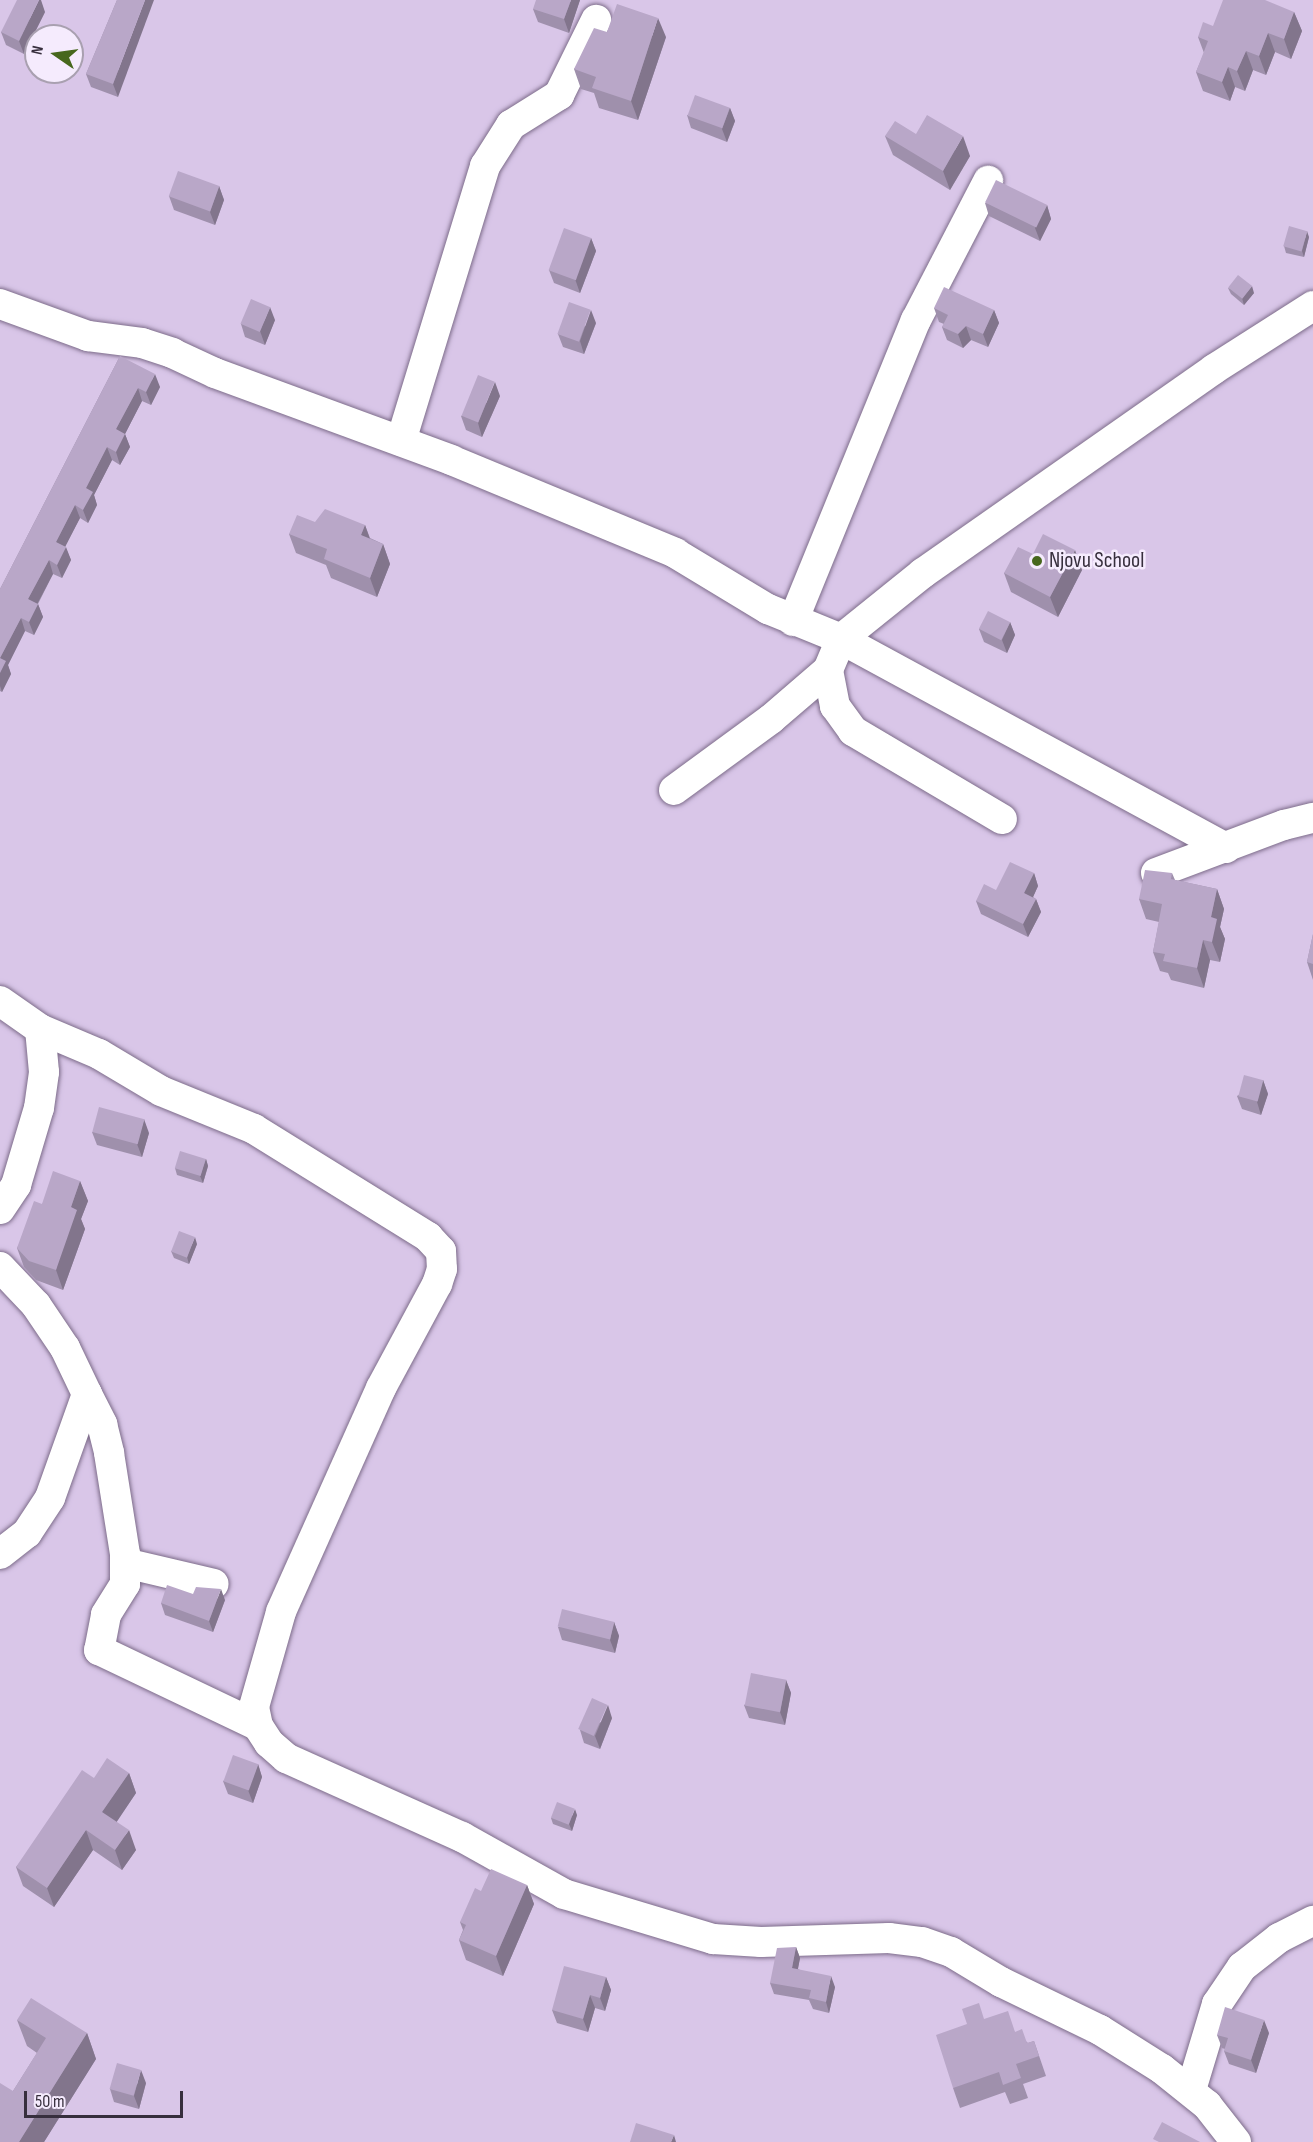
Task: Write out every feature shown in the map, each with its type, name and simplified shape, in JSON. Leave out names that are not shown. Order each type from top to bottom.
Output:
[{"type":"street","points":[[401,441],[485,166],[511,125],[559,95],[596,20]]},
{"type":"street","points":[[793,621],[916,320],[988,181]]},
{"type":"street","points":[[0,304],[88,336],[142,343],[171,353],[314,411],[401,441],[675,553],[793,621],[841,639],[1226,848]]},
{"type":"street","points":[[674,790],[771,719],[828,670],[841,639],[923,573],[1214,369],[1313,306]]},
{"type":"street","points":[[828,670],[835,706],[853,730],[1002,819]]},
{"type":"street","points":[[1156,873],[1226,848],[1310,811]]},
{"type":"street","points":[[0,1001],[40,1029],[99,1054],[161,1091],[254,1129],[428,1238],[441,1251],[442,1269],[436,1284],[381,1388],[281,1612],[258,1687],[254,1707],[258,1726]]},
{"type":"street","points":[[0,1209],[16,1185],[39,1108],[44,1072],[40,1029]]},
{"type":"street","points":[[0,1267],[36,1305],[65,1348],[102,1424],[109,1453],[125,1563],[125,1584],[106,1615],[99,1650],[258,1726],[286,1758],[462,1837],[564,1894],[713,1939],[735,1942],[853,1937],[922,1942],[951,1952],[1000,1982],[1100,2030],[1191,2090],[1236,2142]]},
{"type":"street","points":[[0,1554],[27,1533],[50,1498],[87,1395]]},
{"type":"street","points":[[125,1563],[214,1584]]},
{"type":"street","points":[[1191,2090],[1217,2004],[1242,1967],[1280,1938],[1313,1921]]},
{"type":"building","points":[[17,0],[39,0],[27,24],[24,24],[24,31],[19,41],[1,32]]},
{"type":"building","points":[[117,0],[145,0],[113,84],[86,74]]},
{"type":"building","points":[[536,0],[571,0],[564,19],[533,9]]},
{"type":"building","points":[[1223,0],[1265,0],[1294,12],[1284,39],[1268,33],[1259,56],[1246,51],[1237,71],[1228,67],[1222,82],[1196,72],[1208,41],[1198,37],[1203,22],[1213,26]]},
{"type":"building","points":[[617,4],[658,18],[631,101],[592,88],[596,77],[574,69],[594,28],[607,32]]},
{"type":"building","points":[[695,95],[730,108],[722,128],[687,116]]},
{"type":"building","points":[[927,115],[963,136],[943,171],[885,136],[895,121],[916,134]]},
{"type":"building","points":[[178,171],[219,186],[210,211],[169,196]]},
{"type":"building","points":[[996,180],[1047,205],[1036,227],[985,202]]},
{"type":"building","points":[[1289,226],[1307,231],[1301,251],[1283,246]]},
{"type":"building","points":[[564,228],[591,238],[576,280],[549,270]]},
{"type":"building","points":[[1238,275],[1252,286],[1242,299],[1228,288]]},
{"type":"building","points":[[944,287],[994,310],[983,334],[966,326],[958,334],[942,327],[948,315],[934,308]]},
{"type":"building","points":[[251,299],[270,307],[260,332],[240,324]]},
{"type":"building","points":[[569,302],[591,310],[579,342],[557,334]]},
{"type":"building","points":[[120,356],[155,374],[146,392],[138,388],[116,429],[125,434],[116,452],[107,447],[86,488],[93,492],[83,510],[75,505],[56,542],[66,547],[57,565],[49,560],[28,599],[38,604],[29,622],[21,618],[0,658],[0,589]]},
{"type":"building","points":[[478,375],[495,382],[478,423],[462,416]]},
{"type":"building","points":[[325,509],[365,525],[361,535],[383,544],[370,578],[324,559],[327,549],[289,534],[297,515],[315,522]]},
{"type":"building","points":[[1043,534],[1075,550],[1050,597],[1004,573],[1018,547],[1033,554]]},
{"type":"building","points":[[988,611],[1010,622],[1001,640],[979,629]]},
{"type":"building","points":[[0,658],[6,661],[0,673]]},
{"type":"building","points":[[1010,862],[1034,873],[1024,893],[1036,899],[1023,924],[976,901],[984,884],[996,890]]},
{"type":"building","points":[[1145,870],[1172,873],[1171,879],[1217,889],[1211,917],[1217,919],[1212,942],[1203,940],[1197,968],[1163,961],[1165,954],[1153,952],[1162,904],[1139,899]]},
{"type":"building","points":[[1313,934],[1313,964],[1307,962]]},
{"type":"building","points":[[1244,1075],[1263,1080],[1258,1101],[1238,1096]]},
{"type":"building","points":[[99,1107],[144,1119],[138,1144],[92,1132]]},
{"type":"building","points":[[180,1151],[206,1159],[201,1176],[175,1168]]},
{"type":"building","points":[[53,1171],[80,1181],[71,1207],[77,1210],[56,1270],[29,1261],[17,1248],[34,1201],[42,1204]]},
{"type":"building","points":[[179,1231],[195,1237],[187,1258],[171,1252]]},
{"type":"building","points":[[167,1585],[193,1594],[196,1587],[221,1589],[209,1621],[161,1603]]},
{"type":"building","points":[[562,1609],[614,1622],[610,1640],[558,1626]]},
{"type":"building","points":[[751,1673],[786,1680],[780,1712],[745,1705]]},
{"type":"building","points":[[592,1698],[608,1705],[594,1736],[578,1729]]},
{"type":"building","points":[[233,1755],[258,1764],[249,1791],[223,1781]]},
{"type":"building","points":[[107,1758],[129,1773],[102,1812],[129,1830],[115,1850],[86,1830],[47,1888],[16,1867],[82,1770],[94,1778]]},
{"type":"building","points":[[557,1802],[575,1809],[569,1825],[551,1818]]},
{"type":"building","points":[[491,1869],[527,1885],[496,1956],[459,1940],[466,1925],[460,1922],[475,1888],[481,1891]]},
{"type":"building","points":[[796,1947],[792,1968],[831,1976],[826,2002],[809,1998],[811,1990],[770,1983],[777,1948]]},
{"type":"building","points":[[564,1966],[606,1977],[600,1998],[590,1995],[583,2019],[552,2010]]},
{"type":"building","points":[[31,1998],[87,2033],[19,2142],[0,2142],[0,2083],[13,2091],[46,2038],[17,2020]]},
{"type":"building","points":[[979,2003],[984,2019],[1008,2011],[1015,2032],[1022,2029],[1027,2043],[1034,2041],[1039,2056],[1016,2064],[1021,2078],[1003,2085],[999,2072],[953,2088],[936,2035],[967,2024],[962,2009]]},
{"type":"building","points":[[1225,2007],[1264,2020],[1251,2060],[1224,2051],[1228,2038],[1217,2035]]},
{"type":"building","points":[[117,2063],[141,2070],[134,2096],[110,2089]]},
{"type":"building","points":[[1162,2122],[1200,2142],[1159,2142],[1153,2139]]},
{"type":"building","points":[[636,2123],[674,2135],[671,2142],[630,2142]]},
{"type":"place","name":"Njovu School","points":[[1037,561]]}]
